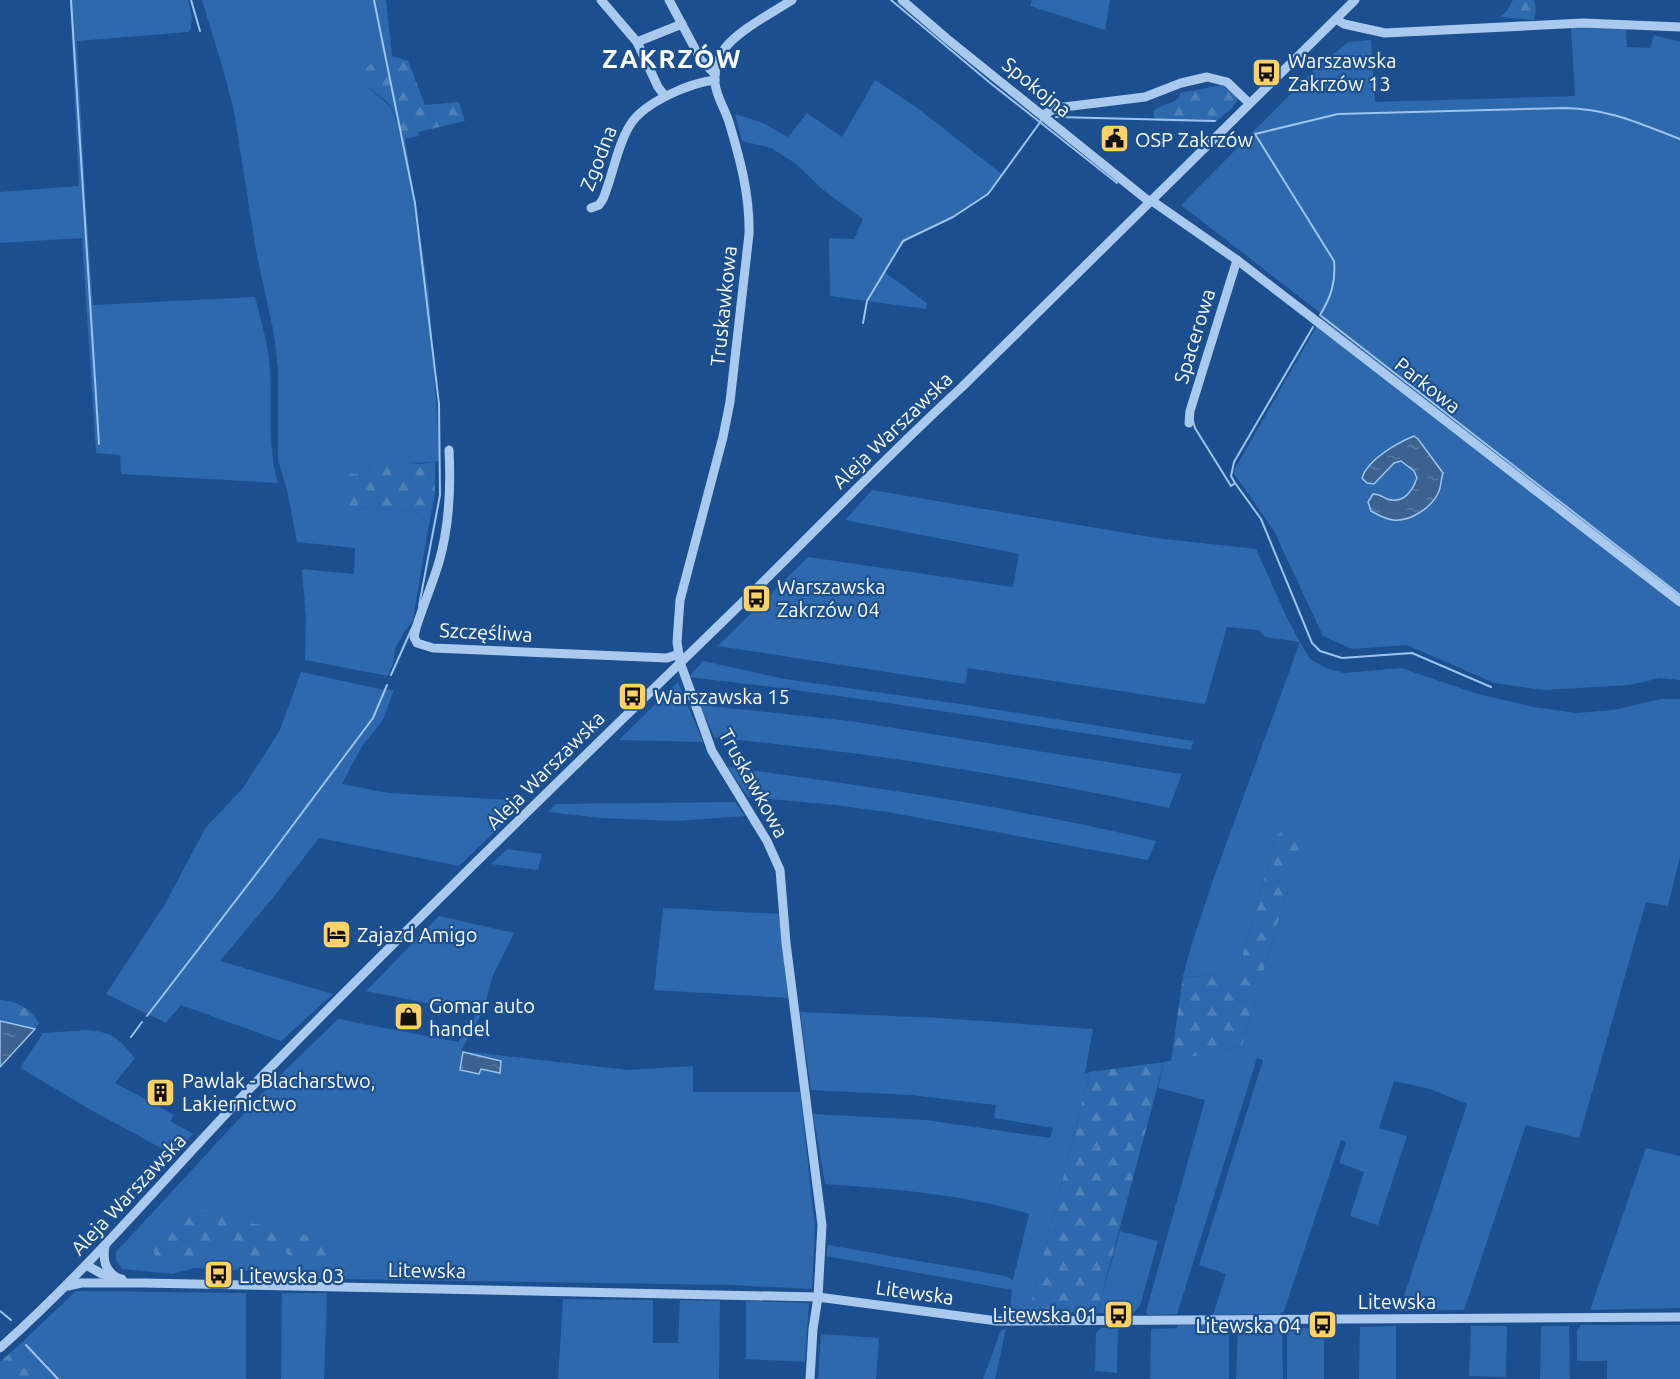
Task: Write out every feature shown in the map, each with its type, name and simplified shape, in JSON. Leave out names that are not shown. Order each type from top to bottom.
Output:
[{"type":"street","points":[[601,0],[637,42],[658,87],[665,96]]},
{"type":"street","name":"Truskawkowa","points":[[669,0],[701,60],[715,79],[745,180],[749,210],[749,234],[730,402],[680,600],[677,642],[679,658],[712,751],[766,841],[780,870],[786,943],[822,1225],[810,1379]]},
{"type":"street","points":[[715,79],[719,60],[732,41],[792,0]]},
{"type":"street","name":"Spokojna","points":[[902,0],[945,38],[1150,201]]},
{"type":"street","name":"Aleja Warszawska","points":[[0,1348],[66,1287],[268,1070],[679,658],[962,387],[1355,0]]},
{"type":"street","points":[[1336,19],[1344,24],[1385,33],[1583,22],[1680,27]]},
{"type":"street","points":[[637,42],[682,24]]},
{"type":"street","points":[[1043,115],[1056,108],[1145,96],[1181,83],[1207,77],[1227,82],[1249,104]]},
{"type":"street","name":"Zgodna","points":[[591,208],[595,208],[603,199],[624,137],[632,121],[665,96],[715,79]]},
{"type":"street","name":"Parkowa","points":[[1150,201],[1237,261],[1680,602]]},
{"type":"street","name":"Spacerowa","points":[[1189,423],[1190,411],[1237,261]]},
{"type":"street","name":"Szczęśliwa","points":[[449,450],[450,470],[443,541],[439,561],[416,628],[414,637],[417,644],[433,648],[519,653],[679,658]]},
{"type":"street","points":[[105,1245],[106,1268],[116,1277]]},
{"type":"street","points":[[86,1265],[102,1274],[144,1283]]},
{"type":"street","points":[[86,1265],[89,1274],[104,1282]]},
{"type":"street","points":[[66,1287],[81,1283],[144,1283]]},
{"type":"street","name":"Litewska","points":[[144,1283],[818,1297],[966,1317],[1015,1321],[1680,1317]]},
{"type":"green space","points":[[70,0],[188,0],[192,17],[191,29],[188,32],[77,41],[93,305],[255,297],[269,362],[272,455],[278,483],[121,474],[120,455],[96,453],[82,238],[0,243],[0,192],[79,186]]},
{"type":"green space","points":[[202,0],[386,0],[392,56],[365,67],[369,88],[391,107],[405,139],[429,294],[440,461],[372,463],[364,472],[347,483],[340,494],[357,508],[414,511],[423,519],[428,530],[413,620],[395,649],[393,664],[388,676],[305,660],[306,618],[302,569],[354,574],[355,548],[297,542],[287,490],[278,460],[278,369],[274,334],[256,251],[234,111]]},
{"type":"green space","points":[[1032,0],[1110,0],[1105,30],[1030,6]]},
{"type":"green space","points":[[1513,0],[1534,0],[1536,10],[1534,20],[1500,17],[1507,11]]},
{"type":"green space","points":[[1571,28],[1626,28],[1627,47],[1650,48],[1654,35],[1680,42],[1680,680],[1660,678],[1630,685],[1544,690],[1494,683],[1407,645],[1352,649],[1323,636],[1274,531],[1233,472],[1323,315],[1181,205],[1314,70],[1348,42],[1371,40],[1375,102],[1575,96]]},
{"type":"green space","points":[[392,56],[408,61],[425,105],[459,102],[465,121],[418,132],[419,136],[405,139],[392,108],[368,86],[364,75],[365,67]]},
{"type":"green space","points":[[875,80],[916,107],[1003,175],[992,191],[953,218],[909,237],[884,272],[927,303],[926,309],[830,296],[829,238],[854,239],[863,219],[823,190],[795,163],[771,148],[742,141],[735,114],[763,123],[788,137],[807,113],[842,137]]},
{"type":"green space","points":[[1221,85],[1238,96],[1232,107],[1216,122],[1155,121],[1153,111],[1179,98],[1180,93]]},
{"type":"green space","points":[[393,461],[421,464],[435,462],[435,494],[428,530],[423,519],[414,511],[357,508],[345,505],[340,494],[345,484],[346,473],[361,473],[367,470],[372,463]]},
{"type":"green space","points":[[872,490],[1156,538],[1256,549],[1300,642],[1265,637],[1259,630],[1227,627],[1205,704],[968,668],[965,684],[718,646],[808,557],[1013,587],[1019,554],[845,520]]},
{"type":"green space","points":[[1300,642],[1310,659],[1326,668],[1344,673],[1401,668],[1478,694],[1533,707],[1577,713],[1613,710],[1661,699],[1680,699],[1680,857],[1668,906],[1646,902],[1579,1138],[1526,1125],[1464,1310],[1399,1311],[1467,1104],[1430,1089],[1394,1081],[1379,1128],[1407,1136],[1378,1225],[1350,1216],[1364,1172],[1339,1163],[1346,1142],[1341,1140],[1284,1311],[1280,1314],[1213,1315],[1226,1274],[1199,1265],[1263,1060],[1257,1058],[1177,1314],[1149,1315],[1146,1312],[1205,1100],[1158,1088],[1164,1062],[1242,1046],[1301,842],[1275,840],[1239,968],[1211,975],[1183,976],[1213,880]]},
{"type":"green space","points":[[703,661],[785,679],[1193,741],[1191,750],[1003,720],[689,677]]},
{"type":"green space","points":[[301,672],[394,690],[383,720],[362,746],[342,784],[389,793],[527,801],[459,866],[319,838],[220,961],[333,994],[281,1041],[181,1005],[166,1023],[106,994],[165,904],[206,827],[243,788],[280,730]]},
{"type":"green space","points":[[678,682],[703,742],[619,740]]},
{"type":"green space","points":[[700,705],[850,721],[1182,774],[1169,808],[943,766],[829,750],[715,738]]},
{"type":"green space","points":[[728,767],[997,808],[1156,841],[1148,860],[887,812],[748,797]]},
{"type":"green space","points":[[735,802],[745,816],[675,821],[601,818],[548,812],[556,804]]},
{"type":"green space","points":[[1283,829],[1294,833],[1301,842],[1242,1046],[1171,1061],[1183,976],[1211,975],[1239,968],[1275,840]]},
{"type":"green space","points":[[507,849],[542,854],[538,870],[491,864]]},
{"type":"green space","points":[[663,908],[779,914],[788,998],[654,990]]},
{"type":"green space","points":[[439,916],[514,933],[493,975],[483,1011],[461,1051],[628,1070],[693,1066],[693,1092],[800,1092],[815,1227],[812,1289],[730,1285],[272,1278],[254,1271],[194,1268],[173,1274],[122,1269],[116,1260],[116,1252],[273,1082],[338,1019],[458,1042],[477,1013],[366,991]]},
{"type":"green space","points":[[0,1000],[18,1004],[27,1009],[39,1023],[35,1029],[0,1021]]},
{"type":"green space","points":[[800,1012],[940,1018],[1093,1029],[1085,1073],[1090,1072],[1029,1311],[1010,1309],[1012,1290],[826,1256],[828,1245],[1005,1276],[1013,1280],[1029,1214],[954,1197],[825,1184],[813,1114],[926,1120],[1050,1138],[1053,1128],[994,1118],[996,1105],[910,1095],[811,1090]]},
{"type":"green space","points":[[87,1030],[115,1038],[135,1058],[115,1083],[174,1115],[170,1121],[193,1134],[174,1155],[20,1068],[43,1033]]},
{"type":"green space","points":[[1164,1062],[1097,1313],[1029,1311],[1090,1072]]},
{"type":"green space","points":[[1646,1148],[1680,1156],[1680,1308],[1590,1310]]},
{"type":"green space","points":[[204,1210],[221,1212],[249,1223],[280,1228],[320,1239],[340,1250],[338,1258],[314,1264],[294,1259],[276,1246],[256,1258],[223,1245],[213,1248],[194,1260],[174,1263],[157,1259],[154,1253],[154,1242],[179,1219]]},
{"type":"green space","points":[[1120,1231],[1158,1241],[1140,1306],[1133,1313],[1097,1313]]},
{"type":"green space","points":[[76,1291],[246,1293],[246,1379],[48,1379],[18,1346]]},
{"type":"green space","points":[[282,1293],[327,1293],[324,1379],[281,1379]]},
{"type":"green space","points":[[563,1299],[653,1300],[653,1343],[678,1343],[680,1300],[720,1301],[719,1379],[558,1379]]},
{"type":"green space","points":[[746,1301],[809,1303],[805,1362],[746,1359]]},
{"type":"green space","points":[[1278,1324],[1282,1328],[1283,1379],[1236,1379],[1238,1327],[1240,1325]]},
{"type":"green space","points":[[1178,1325],[1227,1325],[1229,1328],[1229,1379],[1150,1379],[1151,1329],[1177,1328]]},
{"type":"green space","points":[[1581,1325],[1680,1325],[1680,1379],[1607,1379],[1607,1361],[1577,1361],[1577,1330]]},
{"type":"green space","points":[[1396,1326],[1396,1379],[1359,1379],[1360,1327]]},
{"type":"green space","points":[[1471,1326],[1507,1326],[1506,1377],[1469,1376]]},
{"type":"green space","points":[[1541,1326],[1569,1326],[1570,1379],[1540,1379]]},
{"type":"green space","points":[[1101,1328],[1118,1328],[1117,1373],[1095,1371],[1096,1333]]},
{"type":"green space","points":[[1287,1328],[1324,1328],[1324,1379],[1287,1379]]},
{"type":"green space","points":[[1006,1329],[995,1379],[983,1379],[1001,1330]]},
{"type":"green space","points":[[821,1334],[879,1338],[876,1379],[818,1379]]},
{"type":"green space","points":[[18,1346],[48,1379],[0,1379],[0,1362]]},
{"type":"water","points":[[1414,436],[1443,473],[1440,489],[1432,503],[1413,516],[1400,520],[1387,519],[1371,511],[1368,502],[1373,494],[1393,500],[1406,496],[1417,478],[1414,471],[1401,461],[1394,463],[1374,484],[1367,483],[1362,478],[1376,459]]},
{"type":"water","points":[[0,1021],[35,1029],[0,1067]]},
{"type":"water","points":[[463,1052],[501,1061],[500,1073],[481,1069],[479,1074],[460,1070]]},
{"type":"waterway","points":[[71,0],[99,444]]},
{"type":"waterway","points":[[191,0],[200,31]]},
{"type":"waterway","points":[[374,0],[415,203],[439,404],[440,495],[419,606]]},
{"type":"waterway","points":[[891,0],[989,82],[1117,183]]},
{"type":"waterway","points":[[1680,139],[1611,114],[1566,108],[1338,114],[1255,134],[1334,261],[1332,289],[1320,315],[1680,595]]},
{"type":"waterway","points":[[1056,117],[1215,121]]},
{"type":"waterway","points":[[863,323],[867,301],[903,241],[953,217],[988,194],[1041,121]]},
{"type":"waterway","points":[[1193,421],[1195,428],[1231,486],[1235,483],[1231,476],[1234,462],[1313,327]]},
{"type":"waterway","points":[[1235,483],[1261,519],[1312,643],[1320,651],[1342,658],[1412,653],[1491,687]]},
{"type":"waterway","points":[[391,675],[412,628]]},
{"type":"waterway","points":[[147,1016],[373,718],[387,685]]},
{"type":"waterway","points":[[131,1037],[142,1022]]},
{"type":"waterway","points":[[0,1311],[11,1320]]},
{"type":"waterway","points":[[26,1345],[58,1379]]},
{"type":"place","name":"Warszawska Zakrzów 13","points":[[1267,72]]},
{"type":"place","name":"OSP Zakrzów","points":[[1114,139]]},
{"type":"place","name":"Warszawska Zakrzów 04","points":[[756,598]]},
{"type":"place","name":"Warszawska 15","points":[[633,696]]},
{"type":"place","name":"Zajazd Amigo","points":[[336,934]]},
{"type":"place","name":"Gomar auto handel","points":[[408,1016]]},
{"type":"place","name":"Pawlak - Blacharstwo, Lakiernictwo","points":[[161,1092]]},
{"type":"place","name":"Litewska 03","points":[[218,1275]]},
{"type":"place","name":"Litewska 01","points":[[1119,1314]]},
{"type":"place","name":"Litewska 04","points":[[1322,1325]]},
{"type":"district","name":"ZAKRZÓW","points":[[672,58]]}]
